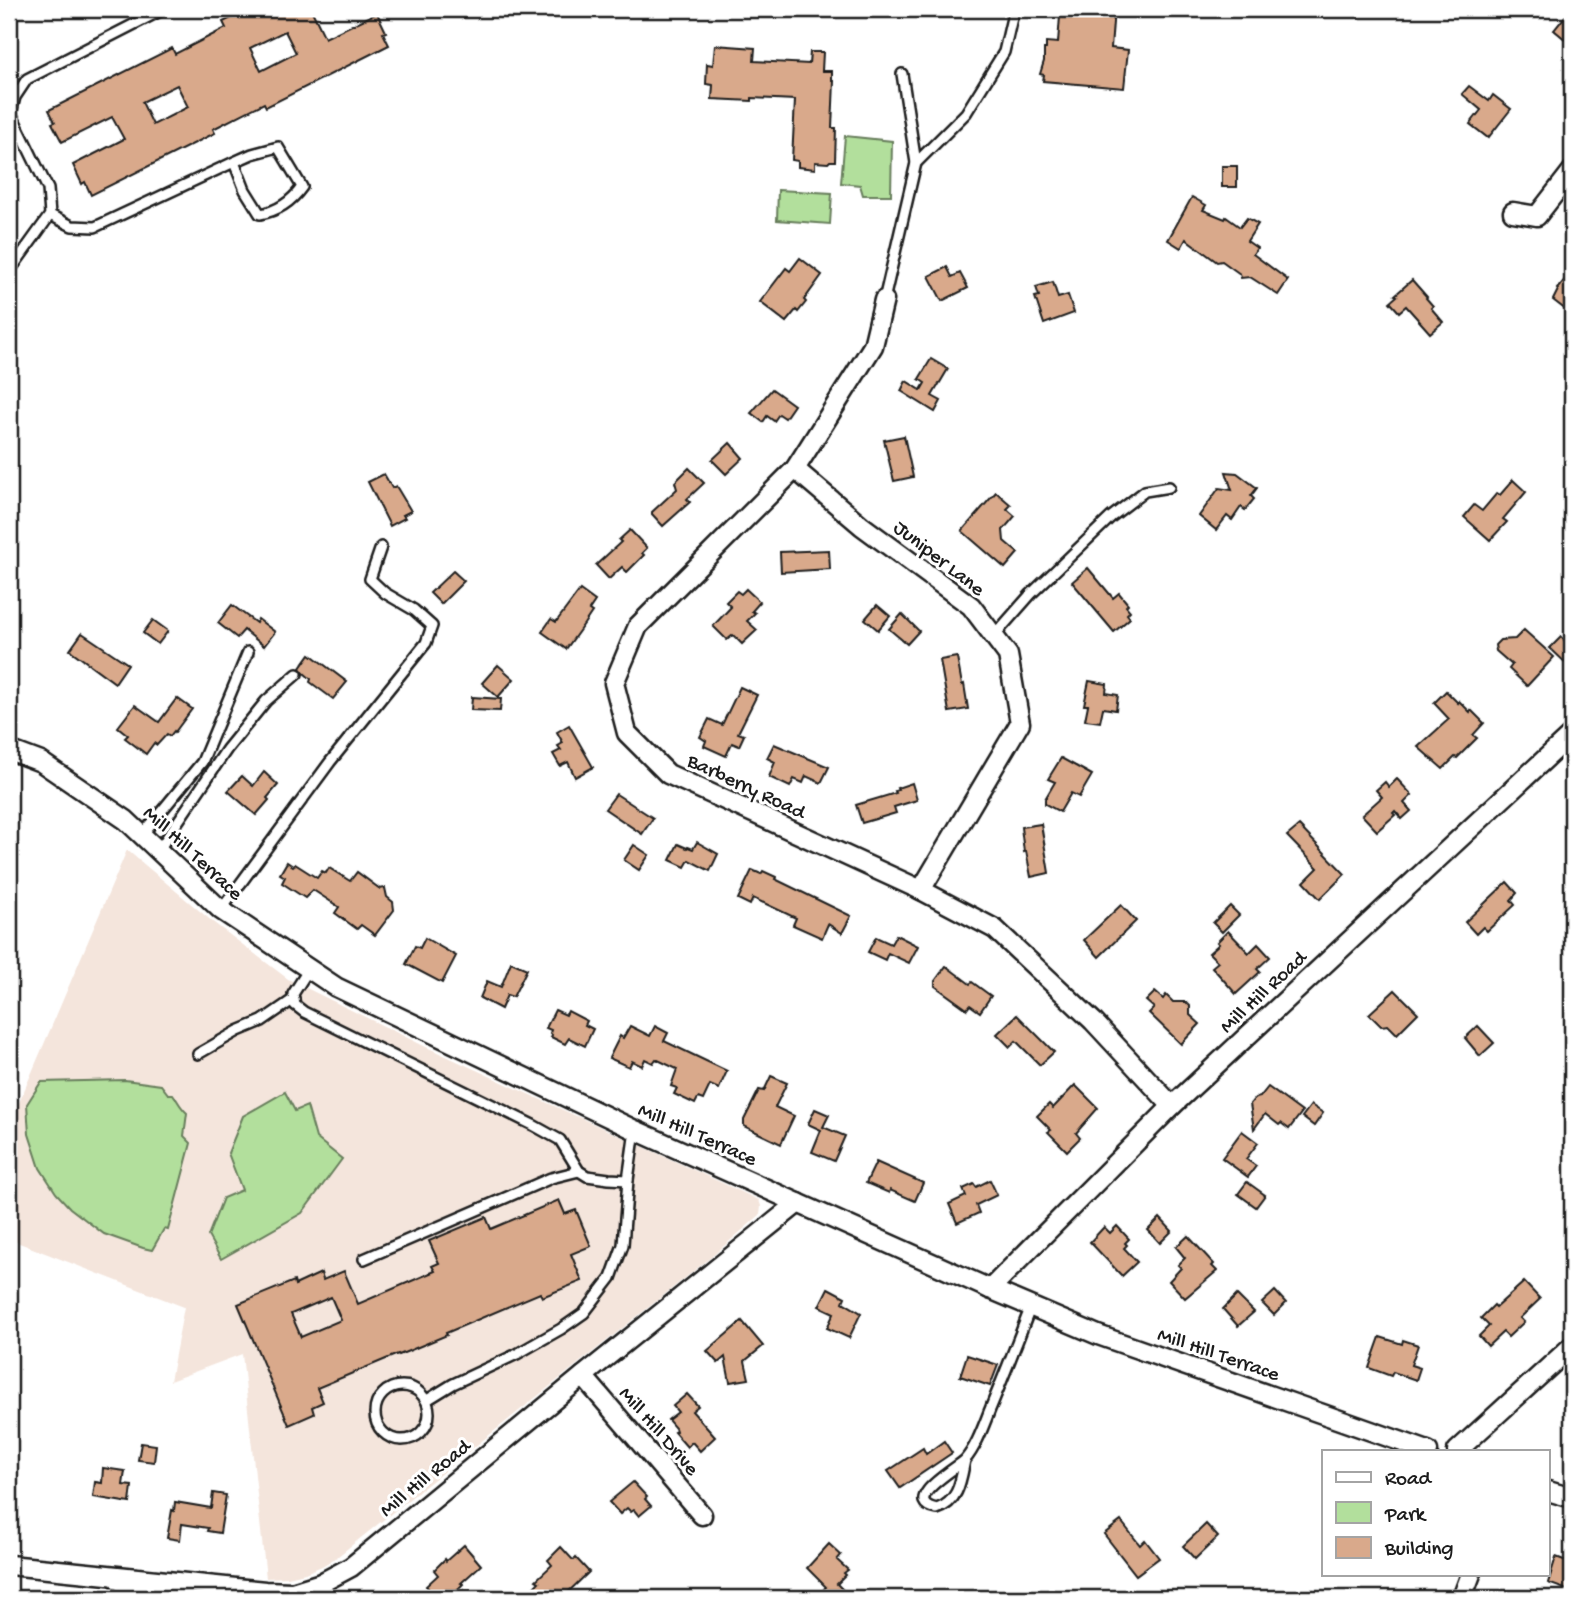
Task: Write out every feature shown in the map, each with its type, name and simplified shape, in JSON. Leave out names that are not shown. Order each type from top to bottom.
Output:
[{"type":"street","points":[[1513,212],[1537,216],[1572,171]]},
{"type":"street","name":"Barberry Road","points":[[884,300],[873,346],[795,469],[638,626],[614,683],[627,733],[668,774],[920,890],[995,929],[1093,1021],[1172,1106]]},
{"type":"street","name":"Juniper Lane","points":[[795,469],[862,526],[971,606],[1008,655],[1020,723],[920,890]]},
{"type":"street","name":"Mill Hill Road","points":[[990,1289],[1172,1106],[1572,734]]},
{"type":"street","name":"Mill Hill Terrace","points":[[9,750],[41,762],[125,820],[220,910],[336,987],[635,1130],[1098,1335],[1425,1450]]},
{"type":"street","name":"Mill Hill Road","points":[[9,1564],[265,1591],[292,1592],[321,1583],[351,1567],[798,1203]]},
{"type":"street","points":[[1458,1450],[1572,1346]]},
{"type":"street","name":"Mill Hill Drive","points":[[583,1376],[702,1515]]},
{"type":"street","points":[[1550,1492],[1572,1498]]},
{"type":"street","points":[[110,1575],[153,1598]]},
{"type":"street","points":[[1462,1598],[1470,1576]]},
{"type":"lane","points":[[916,163],[966,113],[1004,52],[1014,9]]},
{"type":"lane","points":[[9,272],[50,215],[48,189],[11,113],[15,97],[27,79],[160,10]]},
{"type":"lane","points":[[884,300],[916,163],[902,74]]},
{"type":"lane","points":[[50,215],[72,226],[95,227],[234,162],[252,154],[278,147],[302,187],[293,201],[260,214],[245,190],[234,162]]},
{"type":"lane","points":[[994,636],[1031,594],[1111,517],[1145,491],[1170,487]]},
{"type":"lane","points":[[220,910],[330,762],[426,643],[432,626],[370,579],[381,547]]},
{"type":"lane","points":[[142,835],[202,762],[248,652]]},
{"type":"lane","points":[[158,850],[227,750],[266,701],[297,674]]},
{"type":"lane","points":[[309,970],[293,994],[295,1004],[304,1012],[560,1140],[579,1171],[587,1176],[628,1180]]},
{"type":"lane","points":[[198,1054],[238,1031],[262,1021],[294,999]]},
{"type":"lane","points":[[427,1400],[561,1329],[584,1313],[611,1278],[623,1245],[635,1130]]},
{"type":"lane","points":[[364,1259],[551,1178],[579,1171]]},
{"type":"lane","points":[[965,1460],[929,1487],[924,1497],[928,1506],[937,1509],[947,1505],[960,1484],[965,1460],[981,1430],[1031,1306]]},
{"type":"lane","points":[[400,1385],[410,1387],[420,1392],[427,1400],[430,1411],[428,1421],[423,1431],[415,1437],[393,1439],[384,1434],[377,1425],[374,1415],[376,1404],[389,1388],[400,1385]]},
{"type":"shaded area","points":[[127,850],[214,923],[288,979],[422,1045],[759,1200],[761,1206],[760,1215],[710,1258],[337,1557],[305,1573],[288,1577],[266,1578],[242,1354],[170,1381],[184,1307],[9,1239],[9,1126]]},
{"type":"green space","points":[[845,136],[892,141],[891,195],[863,195],[860,185],[841,183]]},
{"type":"green space","points":[[778,190],[832,193],[830,224],[777,220]]},
{"type":"green space","points":[[125,1080],[161,1085],[168,1094],[173,1094],[187,1113],[184,1136],[191,1143],[168,1230],[164,1229],[152,1250],[104,1234],[70,1208],[56,1193],[40,1168],[29,1134],[27,1104],[41,1082]]},
{"type":"green space","points":[[285,1092],[295,1111],[307,1106],[316,1138],[342,1159],[302,1213],[221,1259],[208,1236],[223,1198],[242,1190],[228,1153],[243,1116]]},
{"type":"building","points":[[250,9],[311,9],[325,38],[377,13],[389,45],[266,107],[264,103],[213,129],[215,133],[91,195],[73,165],[124,139],[112,117],[62,142],[52,123],[55,122],[49,110],[172,48],[175,54],[226,28],[223,22]],"holes":[[[285,31],[296,53],[261,71],[250,48]],[[177,85],[188,107],[153,125],[142,102]]]},
{"type":"building","points":[[1077,9],[1114,9],[1111,48],[1128,50],[1124,88],[1043,81],[1044,75],[1040,74],[1046,42],[1058,43],[1060,16],[1076,17]]},
{"type":"building","points":[[1572,9],[1572,45],[1554,30]]},
{"type":"building","points":[[715,45],[755,48],[754,61],[809,64],[810,52],[823,52],[822,71],[832,71],[834,81],[832,128],[836,128],[835,161],[815,162],[815,169],[798,167],[798,161],[792,160],[795,100],[712,99],[713,85],[706,84],[707,64],[713,65]]},
{"type":"building","points":[[1469,86],[1489,101],[1493,95],[1511,109],[1488,138],[1470,124],[1481,110],[1462,94]]},
{"type":"building","points":[[1222,166],[1237,166],[1237,187],[1222,187]]},
{"type":"building","points":[[1192,197],[1206,205],[1203,210],[1225,219],[1226,217],[1240,227],[1247,218],[1258,224],[1247,241],[1257,248],[1253,254],[1288,280],[1278,295],[1250,277],[1241,278],[1240,274],[1222,261],[1217,262],[1186,239],[1181,248],[1168,240]]},
{"type":"building","points":[[800,258],[822,275],[804,300],[806,302],[786,322],[760,302],[786,268],[790,271]]},
{"type":"building","points":[[947,267],[952,277],[960,273],[968,288],[942,301],[929,276]]},
{"type":"building","points":[[1572,271],[1572,302],[1566,310],[1553,300],[1557,289]]},
{"type":"building","points":[[1412,280],[1443,322],[1430,333],[1406,306],[1399,312],[1390,302]]},
{"type":"building","points":[[1053,282],[1058,298],[1068,295],[1074,313],[1044,324],[1035,297],[1039,296],[1036,287]]},
{"type":"building","points":[[931,359],[948,369],[932,396],[941,401],[935,412],[901,391],[906,381],[921,390],[925,383],[919,379]]},
{"type":"building","points":[[772,389],[794,405],[785,418],[779,414],[774,421],[767,416],[763,422],[751,413]]},
{"type":"building","points":[[904,436],[913,477],[894,481],[884,440]]},
{"type":"building","points":[[730,443],[743,458],[726,474],[712,460]]},
{"type":"building","points":[[689,468],[704,483],[687,499],[690,502],[663,526],[652,512],[677,489],[675,482]]},
{"type":"building","points":[[1226,472],[1237,473],[1257,488],[1251,496],[1254,499],[1245,510],[1241,507],[1232,520],[1227,516],[1216,530],[1199,516],[1219,488],[1232,490]]},
{"type":"building","points":[[384,474],[392,488],[396,486],[411,511],[403,515],[405,518],[390,526],[368,482]]},
{"type":"building","points":[[1513,480],[1526,492],[1503,519],[1507,522],[1490,540],[1464,517],[1474,505],[1482,511],[1497,493],[1500,495]]},
{"type":"building","points":[[996,492],[1011,505],[1007,509],[1015,516],[1003,530],[1004,541],[1018,553],[1005,568],[962,531]]},
{"type":"building","points":[[630,530],[647,548],[642,553],[644,555],[627,572],[622,567],[609,579],[596,565]]},
{"type":"building","points":[[829,550],[830,569],[781,572],[780,552]]},
{"type":"building","points":[[1088,568],[1113,598],[1119,593],[1128,604],[1126,606],[1130,611],[1127,614],[1130,618],[1114,632],[1072,582]]},
{"type":"building","points":[[453,571],[464,581],[441,604],[430,593]]},
{"type":"building","points":[[746,589],[760,602],[747,621],[757,630],[742,644],[733,635],[727,640],[713,626],[731,607],[726,602],[737,591],[741,594]]},
{"type":"building","points":[[580,590],[595,601],[589,610],[592,612],[566,649],[542,632],[551,619],[556,622]]},
{"type":"building","points":[[232,605],[256,623],[258,619],[275,632],[264,646],[244,630],[237,638],[218,623]]},
{"type":"building","points":[[877,605],[890,616],[878,630],[865,619]]},
{"type":"building","points":[[902,614],[919,631],[907,644],[889,629]]},
{"type":"building","points":[[153,620],[168,631],[158,644],[143,633]]},
{"type":"building","points":[[1524,630],[1554,657],[1527,686],[1509,669],[1512,665],[1496,651],[1495,645],[1500,640],[1515,639]]},
{"type":"building","points":[[82,633],[128,664],[115,683],[70,650]]},
{"type":"building","points":[[1561,637],[1572,648],[1572,669],[1550,648]]},
{"type":"building","points":[[310,654],[347,682],[333,699],[310,682],[311,679],[300,668]]},
{"type":"building","points":[[957,657],[968,709],[949,712],[940,660]]},
{"type":"building","points":[[498,665],[514,679],[498,697],[482,683]]},
{"type":"building","points":[[1089,681],[1107,684],[1106,693],[1118,695],[1116,710],[1103,708],[1100,722],[1085,720],[1088,705],[1084,705]]},
{"type":"building","points":[[740,687],[757,695],[738,733],[744,735],[739,746],[732,743],[726,756],[704,746],[706,741],[700,737],[709,719],[722,725]]},
{"type":"building","points":[[1446,691],[1484,723],[1473,735],[1477,738],[1443,769],[1418,747],[1449,719],[1434,703]]},
{"type":"building","points":[[472,697],[501,699],[500,711],[471,710]]},
{"type":"building","points":[[177,698],[192,709],[175,732],[170,736],[167,734],[157,745],[154,743],[146,754],[125,738],[128,735],[118,727],[135,705],[159,722]]},
{"type":"building","points":[[569,725],[593,767],[575,777],[568,762],[560,766],[553,754],[561,750],[558,746],[563,743],[557,732]]},
{"type":"building","points":[[774,744],[829,767],[821,783],[806,776],[803,783],[794,779],[790,787],[769,777],[775,762],[767,758]]},
{"type":"building","points":[[1061,758],[1092,775],[1079,797],[1071,793],[1060,812],[1045,804],[1045,799],[1055,782],[1048,779]]},
{"type":"building","points":[[264,772],[278,785],[256,815],[228,791],[242,776],[253,786]]},
{"type":"building","points":[[1397,779],[1412,795],[1404,803],[1411,811],[1402,819],[1395,811],[1395,815],[1377,831],[1362,815],[1382,797],[1376,790],[1385,782],[1389,787]]},
{"type":"building","points":[[912,783],[917,800],[894,807],[896,813],[862,823],[856,805],[896,793],[897,788]]},
{"type":"building","points":[[616,794],[653,818],[642,834],[605,809]]},
{"type":"building","points":[[1041,824],[1049,873],[1031,877],[1021,827]]},
{"type":"building","points":[[1299,826],[1345,874],[1320,899],[1304,882],[1318,868],[1287,836]]},
{"type":"building","points":[[697,842],[718,854],[710,871],[689,860],[685,867],[670,860],[678,844],[693,849]]},
{"type":"building","points":[[634,845],[649,855],[639,870],[624,860]]},
{"type":"building","points":[[287,862],[317,878],[322,871],[326,873],[329,868],[350,881],[357,872],[380,889],[385,888],[387,897],[393,902],[394,910],[375,935],[361,925],[357,929],[335,913],[339,907],[313,890],[305,898],[282,883],[285,877],[280,874]]},
{"type":"building","points":[[752,870],[761,874],[763,871],[776,877],[775,879],[851,916],[842,933],[828,924],[822,938],[793,925],[796,918],[753,898],[750,905],[738,899]]},
{"type":"building","points":[[1507,882],[1517,893],[1511,900],[1515,905],[1487,931],[1483,927],[1476,934],[1465,922]]},
{"type":"building","points":[[1121,905],[1136,921],[1099,957],[1084,940]]},
{"type":"building","points":[[1230,906],[1239,915],[1222,932],[1213,923]]},
{"type":"building","points":[[1228,931],[1249,953],[1258,944],[1270,957],[1257,969],[1260,972],[1236,994],[1212,967],[1218,962],[1209,953]]},
{"type":"building","points":[[896,935],[918,946],[909,963],[888,953],[885,960],[868,952],[876,937],[891,944]]},
{"type":"building","points":[[425,938],[456,956],[442,983],[406,964],[415,946],[420,948]]},
{"type":"building","points":[[511,962],[527,969],[513,997],[507,995],[501,1009],[480,998],[487,981],[501,987]]},
{"type":"building","points":[[946,966],[991,996],[980,1012],[970,1005],[967,1009],[935,986],[935,981]]},
{"type":"building","points":[[1395,990],[1418,1013],[1397,1034],[1388,1025],[1381,1026],[1369,1014]]},
{"type":"building","points":[[1155,992],[1163,999],[1166,995],[1173,1002],[1186,1002],[1190,1006],[1190,1015],[1200,1024],[1181,1044],[1149,1013],[1154,1008],[1146,1001]]},
{"type":"building","points":[[555,1010],[566,1015],[568,1011],[587,1021],[585,1025],[593,1029],[585,1046],[569,1038],[565,1044],[551,1037],[551,1030],[546,1028]]},
{"type":"building","points":[[1017,1015],[1054,1052],[1040,1065],[1016,1041],[1010,1047],[997,1034]]},
{"type":"building","points":[[630,1026],[650,1036],[655,1026],[668,1033],[664,1041],[727,1071],[719,1089],[710,1085],[703,1100],[698,1098],[695,1104],[674,1094],[677,1088],[671,1086],[677,1069],[656,1059],[653,1063],[645,1059],[642,1066],[632,1061],[629,1067],[609,1058],[620,1036],[623,1038]]},
{"type":"building","points":[[1478,1026],[1494,1043],[1480,1056],[1465,1038]]},
{"type":"building","points":[[771,1076],[787,1083],[775,1107],[794,1116],[781,1144],[744,1126],[744,1120],[759,1090],[764,1091]]},
{"type":"building","points":[[1075,1085],[1098,1108],[1076,1133],[1080,1138],[1067,1151],[1037,1116],[1049,1104],[1053,1108]]},
{"type":"building","points":[[1268,1087],[1302,1112],[1289,1129],[1265,1114],[1254,1129],[1250,1104]]},
{"type":"building","points":[[1311,1105],[1323,1113],[1314,1126],[1302,1117]]},
{"type":"building","points":[[815,1109],[829,1115],[823,1127],[845,1136],[834,1161],[812,1152],[821,1130],[808,1124]]},
{"type":"building","points":[[1242,1131],[1258,1143],[1246,1159],[1256,1166],[1248,1177],[1222,1158]]},
{"type":"building","points":[[876,1162],[923,1183],[915,1201],[866,1183]]},
{"type":"building","points":[[990,1180],[997,1195],[976,1205],[979,1213],[957,1223],[949,1204],[966,1196],[963,1189],[974,1184],[976,1187]]},
{"type":"building","points":[[1247,1182],[1265,1195],[1256,1207],[1238,1194]]},
{"type":"building","points":[[559,1200],[565,1214],[576,1210],[591,1246],[571,1254],[582,1281],[542,1297],[540,1293],[446,1333],[447,1335],[317,1388],[323,1402],[312,1407],[314,1414],[289,1425],[238,1304],[294,1281],[295,1285],[321,1273],[323,1280],[344,1271],[358,1304],[435,1271],[432,1266],[439,1263],[429,1241],[486,1217],[491,1229]],"holes":[[[331,1297],[341,1320],[301,1337],[291,1314]]]},
{"type":"building","points":[[1160,1218],[1172,1231],[1160,1243],[1148,1230]]},
{"type":"building","points":[[1117,1226],[1129,1239],[1124,1248],[1137,1262],[1122,1276],[1090,1242],[1104,1227],[1110,1233]]},
{"type":"building","points":[[1188,1236],[1214,1264],[1212,1266],[1217,1271],[1185,1298],[1169,1281],[1181,1268],[1178,1265],[1185,1258],[1176,1247]]},
{"type":"building","points":[[1524,1282],[1540,1299],[1520,1318],[1524,1322],[1508,1337],[1503,1332],[1488,1346],[1479,1336],[1489,1326],[1481,1318]]},
{"type":"building","points":[[828,1288],[845,1297],[843,1302],[861,1313],[849,1338],[827,1328],[834,1313],[819,1306]]},
{"type":"building","points":[[1275,1291],[1286,1303],[1274,1315],[1262,1303]]},
{"type":"building","points":[[1237,1295],[1254,1312],[1238,1326],[1223,1309]]},
{"type":"building","points":[[742,1321],[763,1346],[745,1361],[749,1379],[730,1382],[725,1357],[718,1363],[707,1351]]},
{"type":"building","points":[[1380,1337],[1402,1344],[1403,1340],[1418,1345],[1411,1365],[1420,1368],[1416,1380],[1393,1372],[1391,1376],[1369,1368]]},
{"type":"building","points":[[967,1355],[998,1365],[990,1386],[960,1376]]},
{"type":"building","points":[[687,1394],[698,1406],[692,1411],[715,1437],[700,1451],[692,1442],[687,1447],[668,1420],[678,1412],[673,1406]]},
{"type":"building","points":[[944,1441],[952,1453],[900,1488],[888,1471],[923,1448],[926,1454]]},
{"type":"building","points":[[141,1443],[156,1445],[154,1462],[138,1460]]},
{"type":"building","points":[[103,1468],[125,1471],[123,1485],[132,1486],[130,1503],[93,1497],[95,1482],[102,1483]]},
{"type":"building","points":[[633,1482],[647,1497],[645,1499],[651,1506],[639,1516],[634,1510],[631,1512],[627,1508],[620,1514],[609,1502]]},
{"type":"building","points":[[213,1493],[226,1495],[220,1533],[182,1524],[180,1540],[167,1538],[175,1502],[211,1508]]},
{"type":"building","points":[[1121,1521],[1140,1545],[1145,1540],[1159,1558],[1136,1575],[1104,1534]]},
{"type":"building","points":[[1206,1524],[1218,1537],[1195,1559],[1183,1546]]},
{"type":"building","points":[[829,1544],[841,1555],[837,1560],[848,1570],[837,1584],[851,1598],[815,1598],[826,1587],[807,1568]]},
{"type":"building","points":[[464,1545],[481,1565],[449,1598],[437,1598],[426,1586],[438,1575],[434,1570]]},
{"type":"building","points":[[561,1547],[589,1572],[562,1598],[541,1598],[532,1589],[539,1582],[536,1580],[552,1565],[548,1560]]},
{"type":"building","points":[[1556,1557],[1572,1563],[1570,1591],[1548,1583]]}]
